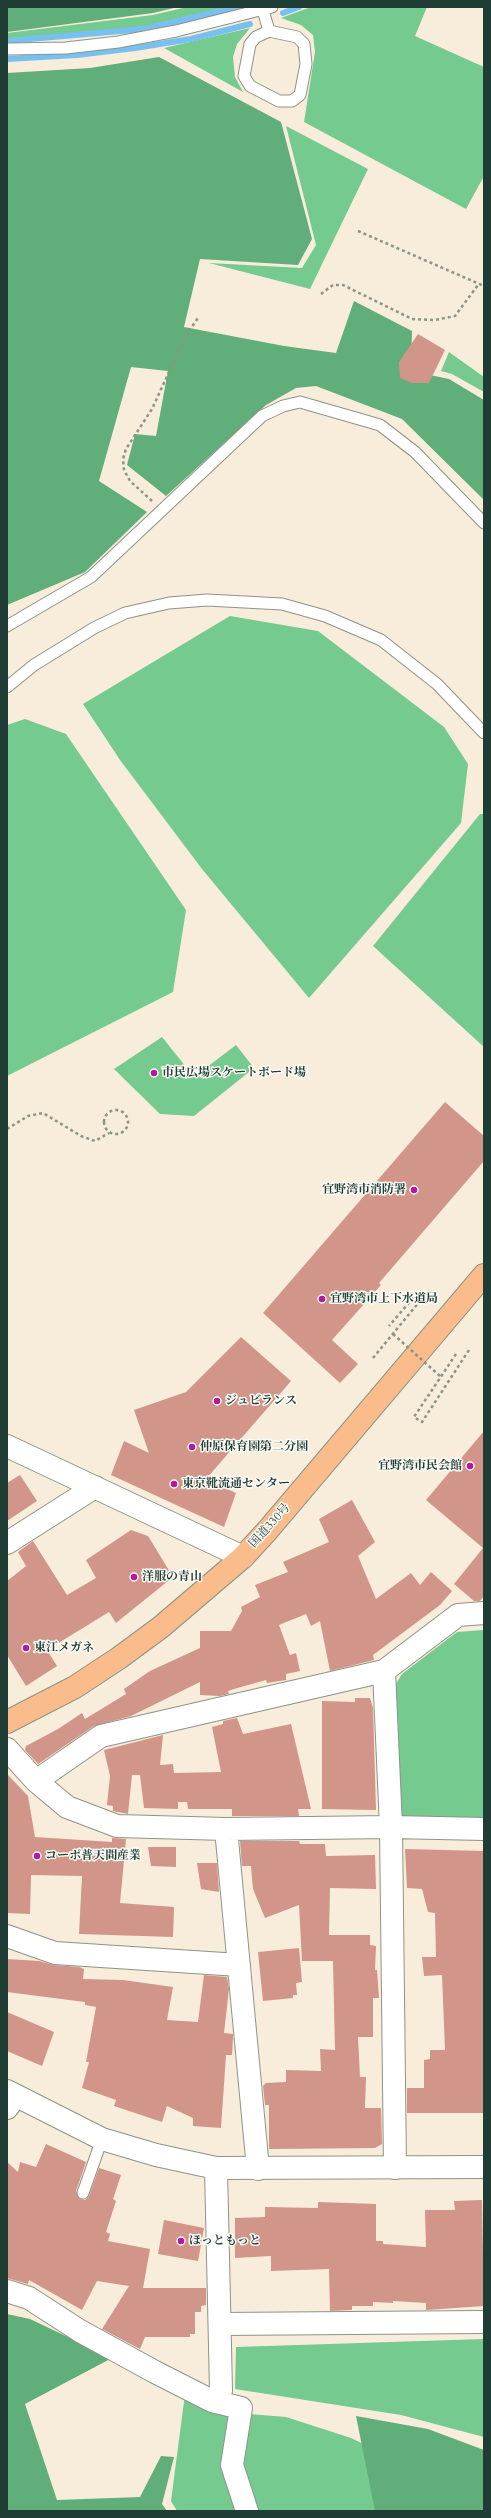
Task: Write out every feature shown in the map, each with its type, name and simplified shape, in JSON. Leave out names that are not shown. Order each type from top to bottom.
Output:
[{"type":"highway","name":"国道330号","points":[[7,1722],[75,1687],[119,1658],[161,1627],[243,1556],[267,1531],[484,1275]]},
{"type":"street","points":[[7,1446],[243,1556]]},
{"type":"street","points":[[7,1543],[95,1487]]},
{"type":"street","points":[[36,1781],[101,1736],[384,1671],[458,1615],[484,1614]]},
{"type":"street","points":[[384,1671],[392,1827],[395,2168]]},
{"type":"street","points":[[7,1748],[36,1781],[67,1807],[117,1826],[226,1829],[392,1827],[484,1829]]},
{"type":"street","points":[[226,1829],[258,2169]]},
{"type":"street","points":[[7,1936],[55,1953],[239,1966]]},
{"type":"street","points":[[10,2098],[102,2139],[156,2155],[216,2168],[484,2167]]},
{"type":"street","points":[[216,2168],[221,2391]]},
{"type":"street","points":[[7,2291],[29,2298],[80,2331],[212,2401],[241,2408],[232,2465],[247,2511]]},
{"type":"street","points":[[220,2324],[484,2322]]},
{"type":"lane","points":[[7,49],[66,48],[118,42],[268,8],[269,31]]},
{"type":"lane","points":[[269,31],[297,37],[304,44],[306,64],[300,96],[292,101],[279,102],[250,86],[244,76],[250,44],[256,36],[269,31]]},
{"type":"lane","points":[[7,626],[69,592],[91,577],[262,416],[283,406],[300,402],[380,425],[416,452],[484,523]]},
{"type":"lane","points":[[7,687],[34,666],[94,628],[125,613],[169,603],[207,600],[282,604],[325,616],[381,640],[437,684],[484,733]]},
{"type":"lane","points":[[83,2193],[102,2139]]},
{"type":"path","points":[[358,231],[478,285],[484,286]]},
{"type":"path","points":[[321,294],[333,285],[343,285],[412,319],[435,320],[455,316],[478,285]]},
{"type":"path","points":[[163,510],[130,481],[124,470],[123,460],[126,449],[152,409],[185,336],[198,318]]},
{"type":"path","points":[[7,1129],[28,1116],[43,1113],[95,1141],[109,1133],[120,1134],[127,1129],[127,1117],[121,1111],[113,1110],[106,1115],[104,1126],[109,1133]]},
{"type":"path","points":[[373,1358],[424,1296],[419,1291],[389,1326]]},
{"type":"path","points":[[393,1334],[440,1376]]},
{"type":"path","points":[[456,1354],[414,1417],[422,1422],[469,1350]]},
{"type":"green space","points":[[7,7],[178,7],[153,13],[7,32]]},
{"type":"green space","points":[[187,7],[230,7],[143,27],[7,39],[7,33],[153,15]]},
{"type":"green space","points":[[311,7],[427,7],[415,36],[484,67],[484,176],[466,209],[304,122],[315,52],[313,35],[301,25],[281,18]]},
{"type":"green space","points":[[250,28],[237,44],[233,57],[235,77],[243,92],[164,48]]},
{"type":"green space","points":[[159,57],[281,122],[312,239],[298,265],[200,259],[184,327],[284,346],[336,353],[354,301],[412,331],[411,371],[449,379],[484,400],[484,500],[402,419],[316,386],[296,388],[266,405],[166,496],[127,465],[135,434],[156,436],[168,371],[131,367],[99,481],[147,512],[85,572],[7,605],[7,73],[90,68]]},
{"type":"green space","points":[[286,126],[368,169],[310,289],[209,263],[302,268],[316,245]]},
{"type":"green space","points":[[449,352],[484,377],[484,392],[452,374],[441,371]]},
{"type":"green space","points":[[230,616],[318,631],[444,727],[468,764],[461,823],[309,998],[202,869],[120,760],[83,704]]},
{"type":"green space","points":[[25,719],[66,734],[186,910],[173,992],[7,1076],[7,725]]},
{"type":"green space","points":[[480,814],[484,814],[484,1047],[373,946]]},
{"type":"green space","name":"市民広場スケートボード場","points":[[162,1037],[194,1077],[236,1045],[254,1068],[194,1116],[160,1114],[114,1069]]},
{"type":"green space","points":[[484,1630],[484,1822],[409,1823],[398,1813],[394,1687],[402,1674],[457,1632]]},
{"type":"green space","points":[[7,2314],[30,2319],[112,2358],[25,2404],[57,2500],[140,2497],[161,2456],[174,2457],[162,2504],[167,2511],[7,2511]]},
{"type":"green space","points":[[484,2339],[484,2437],[401,2415],[235,2389],[236,2347]]},
{"type":"green space","points":[[185,2394],[236,2413],[286,2417],[351,2438],[468,2494],[463,2511],[177,2511],[171,2501]]},
{"type":"green space","points":[[356,2416],[428,2429],[484,2450],[484,2511],[375,2511]]},
{"type":"building","points":[[418,334],[445,350],[429,383],[412,383],[400,378],[399,362]]},
{"type":"building","points":[[445,1102],[484,1136],[484,1161],[379,1283],[381,1285],[332,1340],[358,1364],[340,1383],[263,1313]]},
{"type":"building","name":"ジュビランス","points":[[241,1337],[291,1381],[206,1479],[236,1493],[224,1527],[111,1475],[124,1441],[149,1453],[134,1410],[186,1392]]},
{"type":"building","name":"宜野湾市民会館","points":[[484,1431],[484,1596],[480,1601],[474,1601],[454,1584],[483,1548],[426,1500]]},
{"type":"building","points":[[20,1475],[37,1501],[7,1521],[7,1483]]},
{"type":"building","points":[[352,1500],[375,1542],[358,1556],[376,1599],[411,1573],[420,1585],[431,1572],[452,1591],[440,1605],[373,1655],[374,1660],[330,1671],[320,1621],[311,1626],[306,1614],[279,1625],[290,1655],[296,1653],[300,1671],[286,1674],[286,1680],[267,1683],[266,1680],[228,1691],[229,1694],[220,1696],[200,1695],[200,1682],[131,1716],[94,1726],[38,1764],[25,1750],[26,1746],[58,1729],[82,1713],[85,1719],[126,1694],[124,1689],[150,1671],[200,1648],[200,1631],[231,1631],[242,1611],[241,1607],[260,1597],[255,1585],[288,1572],[283,1562],[329,1542],[319,1519]]},
{"type":"building","points":[[131,1530],[148,1536],[173,1577],[116,1623],[109,1612],[47,1650],[57,1666],[26,1686],[7,1655],[7,1581],[26,1566],[18,1552],[33,1541],[67,1595],[96,1578],[86,1560]]},
{"type":"building","points":[[355,1698],[370,1698],[373,1708],[376,1810],[322,1809],[322,1701],[355,1702]]},
{"type":"building","points":[[237,1718],[243,1734],[291,1724],[311,1809],[298,1809],[299,1816],[232,1816],[232,1809],[188,1809],[187,1802],[178,1802],[178,1809],[144,1808],[140,1775],[132,1775],[128,1814],[113,1811],[113,1806],[107,1805],[110,1776],[104,1750],[163,1735],[160,1765],[173,1764],[174,1773],[221,1772],[212,1727],[223,1724],[223,1721]]},
{"type":"building","points":[[7,1774],[28,1796],[35,1837],[112,1842],[112,1838],[126,1839],[120,1903],[174,1907],[173,1937],[79,1934],[82,1876],[31,1875],[30,1914],[7,1913]]},
{"type":"building","points":[[240,1841],[299,1841],[300,1844],[325,1844],[326,1856],[375,1855],[376,1889],[330,1888],[329,1935],[370,1935],[370,1945],[376,1946],[375,1970],[377,1970],[379,1998],[373,1998],[373,2037],[358,2037],[360,2077],[366,2077],[365,2108],[381,2108],[382,2144],[375,2148],[269,2149],[269,2105],[265,2105],[263,2086],[266,2083],[286,2082],[286,2070],[321,2071],[320,2049],[335,2050],[333,1961],[302,1961],[299,1905],[265,1918],[253,1889],[251,1866],[242,1866]]},
{"type":"building","points":[[148,1847],[176,1847],[176,1867],[151,1866]]},
{"type":"building","points":[[405,1849],[484,1851],[484,2113],[407,2113],[407,2088],[424,2088],[424,2060],[430,2059],[430,2050],[445,2050],[442,1975],[424,1976],[422,1957],[436,1957],[435,1913],[428,1912],[422,1889],[407,1888]]},
{"type":"building","points":[[197,1863],[217,1863],[219,1892],[201,1889]]},
{"type":"building","points":[[299,1948],[302,1982],[296,1983],[297,1995],[293,1995],[293,1998],[263,2001],[258,1952]]},
{"type":"building","points":[[7,1959],[39,1961],[54,1965],[79,1967],[84,1969],[83,1979],[123,1980],[173,1987],[167,2020],[198,2022],[204,1975],[227,1977],[229,1989],[224,2033],[233,2034],[233,2038],[232,2055],[226,2055],[221,2128],[193,2126],[193,2118],[167,2106],[162,2122],[114,2106],[116,2100],[82,2088],[89,2062],[86,2062],[96,2007],[85,2005],[85,2002],[7,1992]]},
{"type":"building","points":[[7,2012],[54,2032],[42,2066],[7,2051]]},
{"type":"building","points":[[46,2144],[86,2162],[76,2191],[80,2199],[85,2200],[89,2196],[99,2168],[121,2175],[113,2199],[116,2201],[106,2232],[110,2234],[108,2241],[150,2249],[143,2288],[206,2288],[206,2305],[201,2306],[201,2312],[195,2312],[195,2334],[190,2334],[190,2337],[145,2337],[140,2349],[102,2329],[129,2286],[97,2281],[82,2310],[29,2280],[28,2284],[7,2278],[7,2162],[18,2172],[20,2162],[36,2167]]},
{"type":"building","points":[[482,2200],[484,2306],[426,2310],[426,2303],[393,2301],[393,2303],[373,2302],[373,2306],[352,2306],[352,2310],[330,2311],[329,2269],[271,2271],[271,2256],[235,2258],[235,2218],[265,2217],[265,2207],[318,2208],[318,2202],[376,2204],[376,2241],[383,2241],[383,2244],[426,2247],[425,2210],[455,2210],[454,2201]]},
{"type":"building","name":"ほっともっと","points":[[164,2220],[204,2228],[198,2261],[158,2254]]},
{"type":"waterway","points":[[7,41],[144,29],[238,7]]},
{"type":"waterway","points":[[283,13],[299,7]]},
{"type":"waterway","points":[[7,59],[77,55],[135,48],[191,39],[250,24]]},
{"type":"place","name":"市民広場スケートボード場","points":[[154,1073]]},
{"type":"place","name":"宜野湾市消防署","points":[[414,1190]]},
{"type":"place","name":"宜野湾市上下水道局","points":[[322,1299]]},
{"type":"place","name":"ジュビランス","points":[[217,1401]]},
{"type":"place","name":"仲原保育園第二分園","points":[[192,1447]]},
{"type":"place","name":"宜野湾市民会館","points":[[470,1466]]},
{"type":"place","name":"東京靴流通センター","points":[[174,1484]]},
{"type":"place","name":"洋服の青山","points":[[134,1577]]},
{"type":"place","name":"東江メガネ","points":[[26,1648]]},
{"type":"place","name":"コーポ普天間産業","points":[[37,1856]]},
{"type":"place","name":"ほっともっと","points":[[181,2241]]}]
